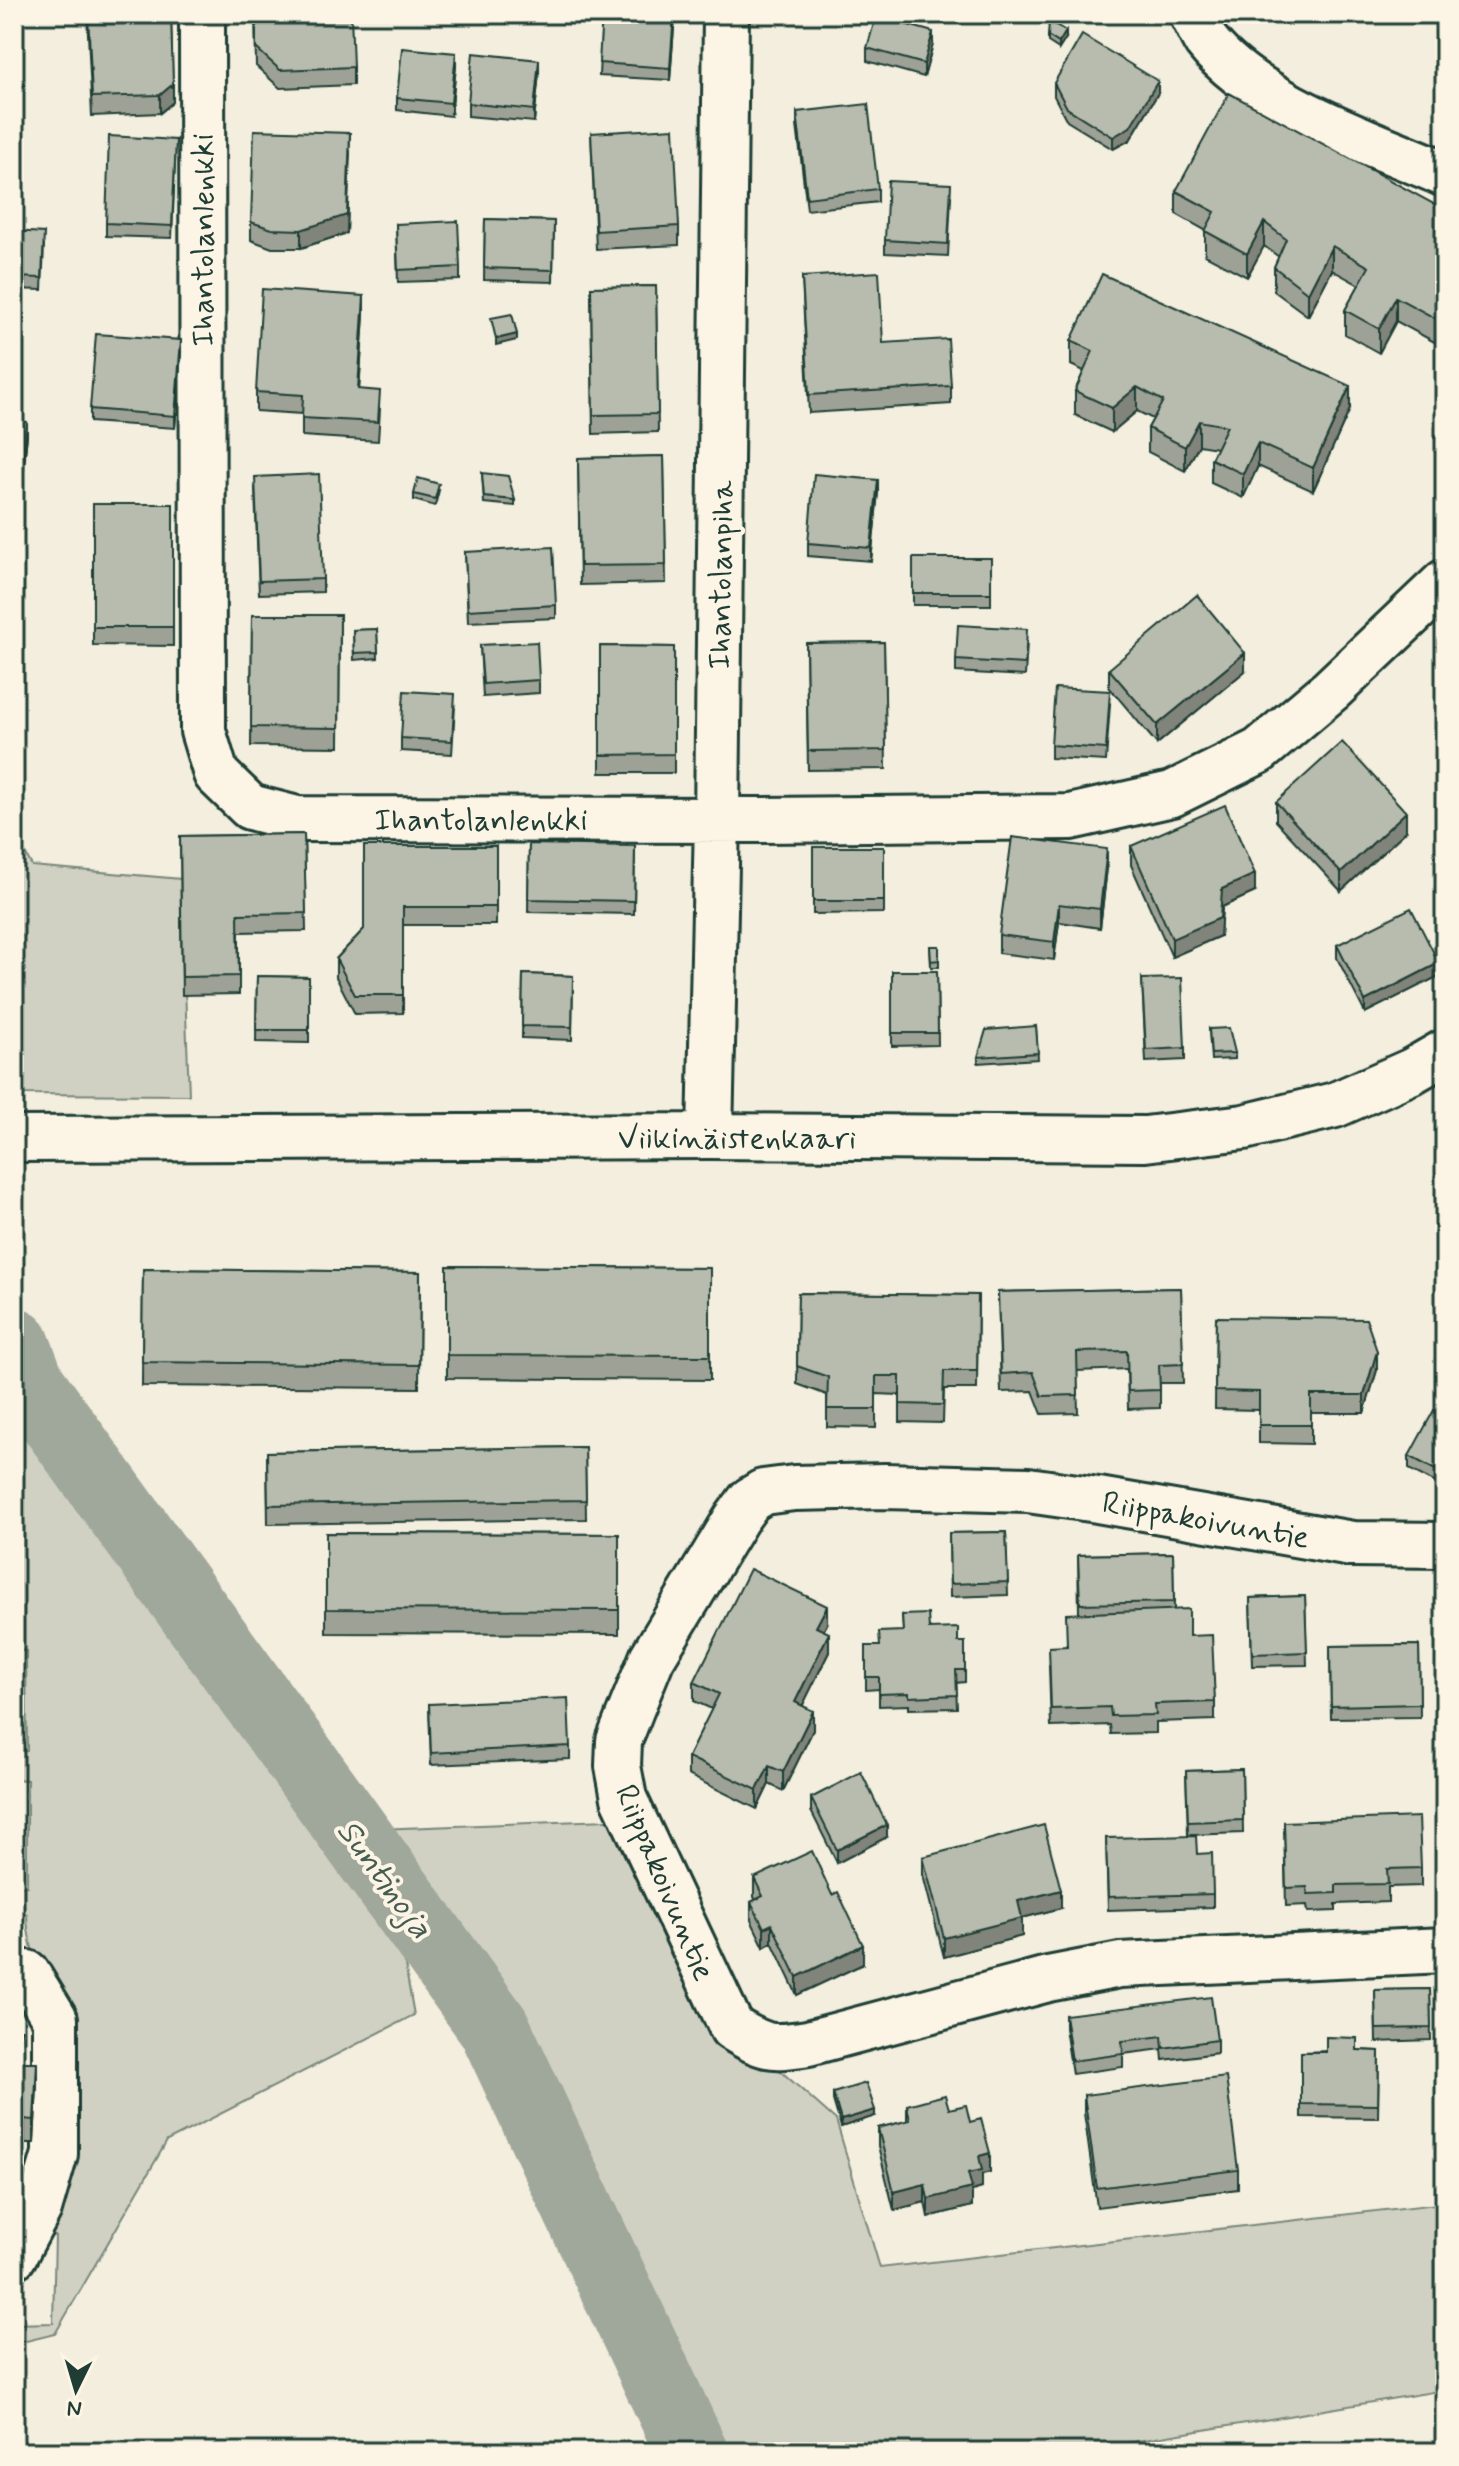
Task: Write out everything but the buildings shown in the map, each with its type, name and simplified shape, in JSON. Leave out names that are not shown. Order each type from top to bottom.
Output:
[{"type":"street","name":"Ihantolanlenkki","points":[[202,14],[203,731],[216,774],[250,807],[297,819],[1070,817],[1172,794],[1259,751],[1331,690],[1445,582]]},
{"type":"street","name":"Ihantolanpiha","points":[[710,1136],[717,820],[726,14]]},
{"type":"street","points":[[1192,14],[1206,41],[1246,79],[1296,109],[1445,174]]},
{"type":"street","name":"Viikinäistenkaari","points":[[14,1139],[710,1136],[1145,1139],[1244,1127],[1335,1105],[1412,1071],[1445,1052]]},
{"type":"street","name":"Riippakoivuntie","points":[[1445,1545],[1352,1544],[1028,1490],[885,1486],[794,1488],[763,1492],[750,1500],[736,1519],[652,1658],[619,1741],[618,1766],[624,1798],[732,2028],[751,2040],[775,2048],[822,2040],[1048,1979],[1120,1965],[1445,1950]]},
{"type":"street","points":[[14,2256],[39,2209],[55,2154],[55,2019],[27,1973]]},
{"type":"shaded area","points":[[14,833],[32,866],[181,879],[189,1095],[14,1094]]},
{"type":"shaded area","points":[[14,1400],[404,1959],[414,2015],[167,2141],[55,2334],[14,2344],[14,2324],[53,2323],[55,2236],[35,2234],[37,1970],[27,1914],[14,1914],[14,1886],[27,1886],[27,1780],[14,1779],[14,1751],[27,1751],[26,1651],[14,1650]]},
{"type":"shaded area","points":[[633,1819],[732,2028],[836,2120],[880,2268],[1445,2203],[1445,2390],[1071,2452],[692,2452],[494,2027],[352,1830]]},
{"type":"waterway","name":"Suntinoja","points":[[14,1343],[30,1385],[494,2027],[692,2452]]}]
